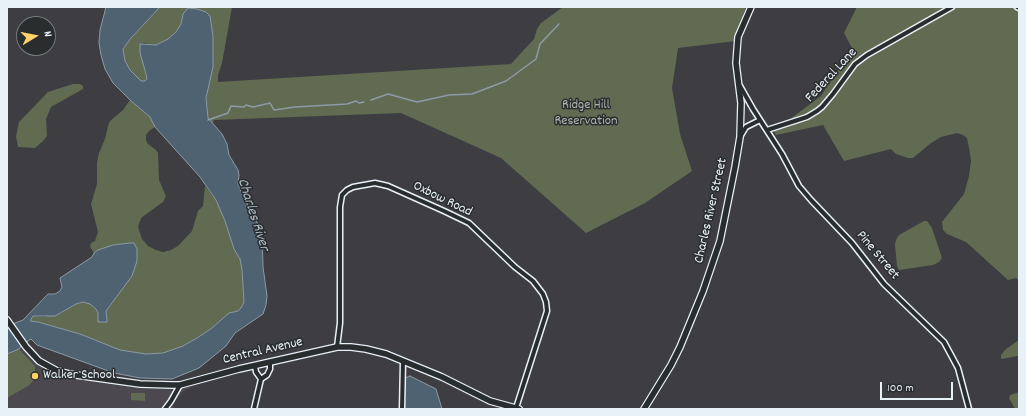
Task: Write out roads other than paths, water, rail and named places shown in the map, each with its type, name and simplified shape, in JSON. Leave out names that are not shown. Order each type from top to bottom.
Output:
[{"type":"main road","name":"Charles River Street","points":[[644,409],[672,365],[710,272],[720,241],[736,167],[740,137],[741,103],[736,63],[738,37],[751,7]]},
{"type":"main road","name":"Central Avenue","points":[[8,322],[26,347],[39,361],[57,371],[75,375],[156,386],[180,385],[270,362],[338,348],[350,347],[386,354],[442,377],[490,401],[518,409]]},
{"type":"street","name":"Federal Lane","points":[[768,130],[807,117],[822,107],[855,64],[867,55],[952,7]]},
{"type":"street","name":"Pine Street","points":[[738,82],[745,97],[768,130],[799,186],[852,243],[884,284],[944,342],[958,368],[969,409]]},
{"type":"street","points":[[740,137],[746,128],[760,120]]},
{"type":"street","name":"Oxbow Road","points":[[338,348],[340,323],[340,207],[342,195],[353,187],[375,183],[388,186],[469,223],[515,267],[533,281],[543,294],[547,311],[518,409]]},
{"type":"street","points":[[254,409],[261,379],[267,375],[270,369],[270,362]]},
{"type":"street","points":[[402,409],[403,362]]},
{"type":"street","points":[[255,366],[256,372],[261,379]]},
{"type":"street","points":[[165,409],[180,385]]},
{"type":"water","name":"Charles River","points":[[106,7],[160,7],[131,38],[123,49],[125,61],[130,70],[141,81],[145,81],[147,79],[140,53],[140,44],[156,45],[168,39],[176,32],[181,24],[183,14],[188,8],[206,12],[210,16],[213,36],[213,67],[206,98],[208,118],[222,134],[227,144],[229,155],[238,170],[238,184],[262,235],[263,267],[267,296],[263,314],[235,333],[226,346],[199,368],[172,379],[140,378],[114,373],[37,345],[31,339],[19,349],[7,354],[7,326],[23,320],[48,294],[55,294],[60,291],[62,287],[60,278],[92,257],[98,250],[113,245],[134,243],[137,249],[137,261],[132,276],[106,311],[107,322],[98,322],[98,313],[96,309],[90,304],[83,302],[76,304],[55,316],[33,316],[30,321],[80,334],[120,350],[146,354],[163,353],[183,346],[197,338],[212,328],[229,313],[238,311],[244,302],[240,259],[234,249],[225,221],[216,200],[200,177],[155,127],[150,117],[113,83],[105,69],[99,43],[100,30]]},
{"type":"water","points":[[410,376],[436,389],[442,409],[404,409],[405,378]]},
{"type":"waterway","points":[[371,100],[388,94],[417,102],[449,95],[472,94],[506,81],[536,59],[540,44],[559,24]]},
{"type":"waterway","points":[[208,120],[228,113],[231,106],[244,107],[246,105],[253,107],[270,103],[274,110],[295,107],[347,104],[356,101],[359,103],[364,102]]},
{"type":"place","name":"Walker School","points":[[35,376]]},
{"type":"park label","name":"Ridge Hill Reservation","points":[[586,114]]}]
